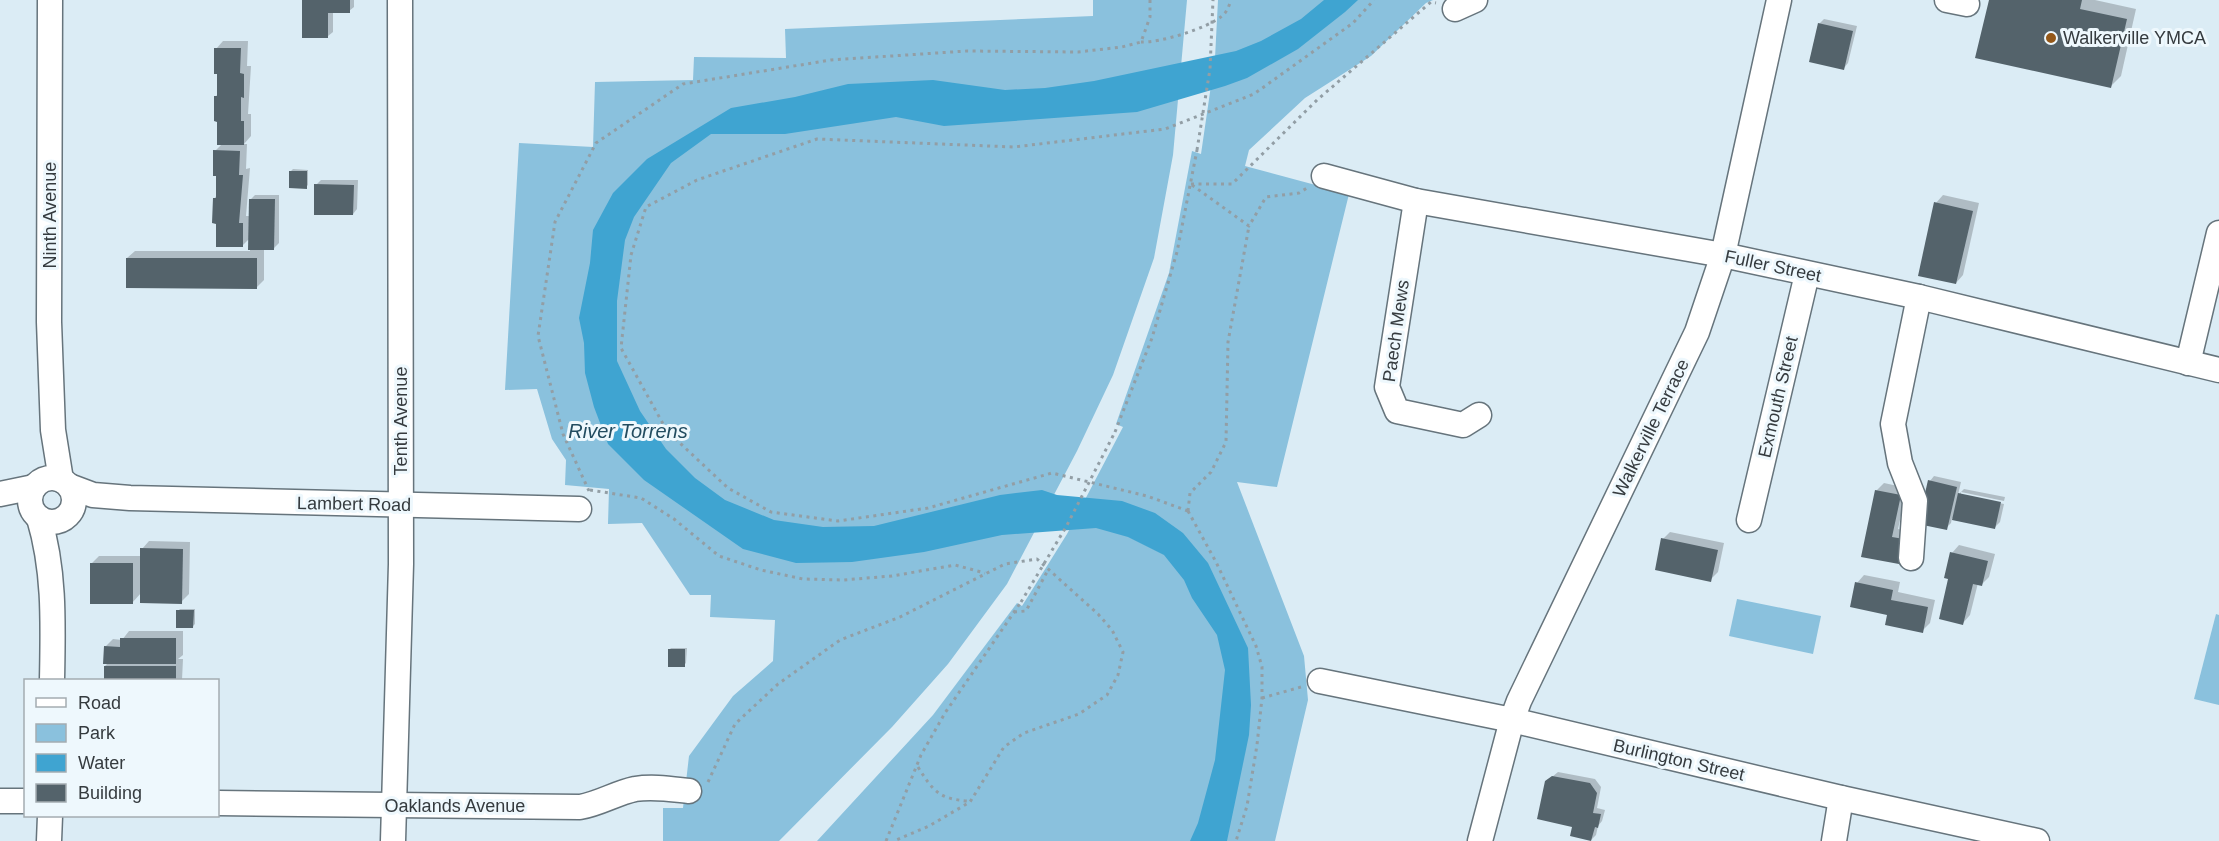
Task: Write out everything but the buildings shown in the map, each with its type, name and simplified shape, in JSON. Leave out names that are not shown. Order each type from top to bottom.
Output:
[{"type":"street","name":"Ninth Avenue","points":[[50,0],[49,322],[53,430],[65,483]]},
{"type":"street","name":"Tenth Avenue","points":[[393,841],[401,506],[400,0]]},
{"type":"street","name":"Walkerville Terrace","points":[[1480,841],[1512,720],[1697,332],[1723,255],[1779,0]]},
{"type":"street","name":"Fuller Street","points":[[1324,176],[1416,201],[1723,255],[1919,297],[2219,370]]},
{"type":"street","name":"Paech Mews","points":[[1416,201],[1387,387],[1397,411],[1463,425],[1479,416]]},
{"type":"street","points":[[2188,363],[2219,233]]},
{"type":"street","name":"Exmouth Street","points":[[1749,520],[1807,274]]},
{"type":"street","points":[[1911,558],[1915,501],[1900,463],[1893,424],[1919,297]]},
{"type":"street","name":"Ninth Avenue","points":[[52,679],[53,598],[48,547],[35,501],[41,455],[53,430]]},
{"type":"street","points":[[0,494],[35,501],[47,522],[56,522],[64,519],[70,513],[74,504],[74,494],[65,483],[47,479],[35,501]]},
{"type":"street","name":"Lambert Road","points":[[65,483],[93,495],[130,498],[401,506],[585,500]]},
{"type":"street","name":"Lambert Road","points":[[70,513],[130,498]]},
{"type":"street","points":[[0,505],[35,501]]},
{"type":"street","name":"Ninth Avenue","points":[[53,598],[70,513]]},
{"type":"street","name":"Burlington Street","points":[[1320,681],[1512,720],[1841,798],[2037,841]]},
{"type":"street","name":"Oaklands Avenue","points":[[219,803],[580,807],[596,804],[633,790],[651,788],[689,791]]},
{"type":"street","points":[[1834,841],[1841,798]]},
{"type":"street","points":[[0,801],[24,801]]},
{"type":"street","points":[[49,841],[50,817]]},
{"type":"path","points":[[1142,42],[1150,17],[1150,0]]},
{"type":"path","points":[[886,841],[921,755],[945,713],[1021,602],[1066,527],[1115,432],[1155,328],[1177,252],[1210,69],[1213,0]]},
{"type":"path","points":[[985,573],[955,565],[892,576],[844,580],[803,579],[772,573],[719,556],[674,519],[641,498],[585,500],[563,434],[538,336],[555,222],[596,143],[683,84],[831,60],[967,51],[1078,52],[1122,47],[1142,42],[1151,43],[1178,36],[1221,18],[1231,0]]},
{"type":"path","points":[[1188,511],[1147,496],[1052,473],[928,508],[838,521],[771,512],[745,498],[728,488],[667,431],[621,348],[631,255],[646,207],[697,180],[816,139],[1014,147],[1165,129],[1254,94],[1353,23],[1374,0]]},
{"type":"path","points":[[1191,184],[1232,184],[1317,100],[1431,2],[1465,5]]},
{"type":"path","points":[[1236,841],[1247,806],[1262,698],[1262,667],[1256,646],[1216,562],[1188,511],[1190,494],[1211,472],[1226,442],[1228,342],[1249,226],[1266,197],[1299,193],[1324,176]]},
{"type":"path","points":[[1191,184],[1249,226]]},
{"type":"path","points":[[689,791],[708,783],[735,724],[777,684],[840,640],[900,616],[1005,564],[1037,559],[1098,614],[1112,630],[1123,652],[1118,675],[1107,695],[1079,714],[1024,733],[1004,747],[970,802],[929,826],[894,841]]},
{"type":"path","points":[[1014,612],[1026,611],[1048,570]]},
{"type":"path","points":[[1262,698],[1320,681]]},
{"type":"path","points":[[917,766],[937,794],[952,800],[970,802]]},
{"type":"green space","points":[[1093,0],[1187,0],[1173,155],[1154,258],[1113,375],[1077,451],[1007,584],[948,664],[892,727],[779,841],[663,841],[663,808],[683,808],[689,756],[733,696],[773,661],[775,620],[710,617],[711,595],[690,595],[642,523],[608,524],[609,489],[565,485],[566,460],[552,439],[537,389],[505,390],[519,143],[593,147],[595,82],[693,80],[694,57],[786,58],[785,29],[1093,16]]},
{"type":"green space","points":[[1218,0],[1433,0],[1426,3],[1371,56],[1305,98],[1249,150],[1245,166],[1349,194],[1277,487],[1237,482],[1304,656],[1308,700],[1275,841],[817,841],[933,715],[1017,603],[1022,606],[1067,534],[1123,427],[1116,424],[1169,273],[1192,151],[1201,154],[1215,58]]},
{"type":"green space","points":[[1737,599],[1821,616],[1813,654],[1729,636]]},
{"type":"green space","points":[[2216,614],[2219,615],[2219,705],[2194,699]]},
{"type":"water","name":"River Torrens","points":[[1324,0],[1358,0],[1298,49],[1247,78],[1137,112],[944,126],[896,117],[785,134],[711,134],[671,163],[634,217],[625,240],[617,301],[617,361],[640,411],[666,449],[695,478],[725,500],[774,520],[823,527],[874,526],[1000,495],[1042,490],[1057,495],[1122,501],[1155,513],[1183,533],[1208,563],[1248,648],[1251,705],[1249,735],[1227,841],[1190,841],[1198,823],[1215,760],[1225,670],[1217,635],[1192,598],[1184,580],[1164,555],[1128,537],[1096,528],[1002,535],[924,552],[852,562],[796,563],[743,549],[644,480],[608,444],[594,407],[585,373],[584,343],[579,318],[590,263],[593,230],[613,193],[647,159],[731,108],[795,97],[848,84],[933,80],[1005,90],[1045,88],[1094,81],[1236,51],[1261,41],[1301,19]]},
{"type":"place","name":"Walkerville YMCA","points":[[2051,38]]}]
